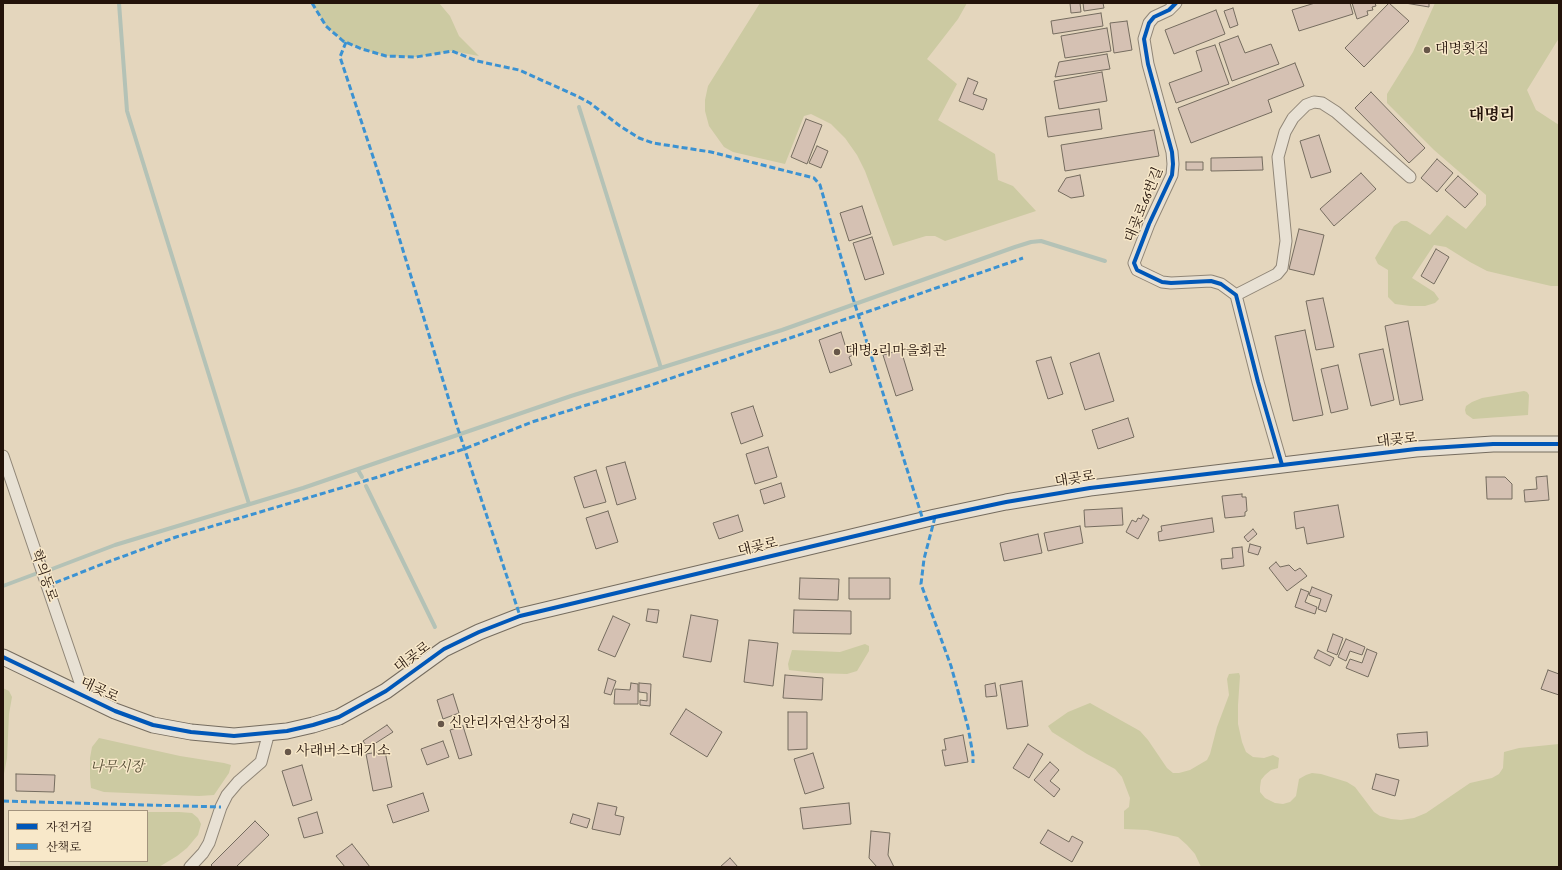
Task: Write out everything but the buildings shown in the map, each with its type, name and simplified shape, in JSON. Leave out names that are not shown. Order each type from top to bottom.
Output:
[{"type":"street","name":"대곶로66번길","points":[[1176,3],[1169,10],[1154,17],[1149,23],[1144,39],[1148,64],[1172,152],[1173,164],[1172,175],[1149,224],[1134,263],[1137,270],[1162,282],[1211,281],[1221,284],[1236,295]]},
{"type":"street","points":[[1282,465],[1258,382],[1236,295],[1277,274],[1282,268],[1286,241],[1278,157],[1285,132],[1293,118],[1306,105],[1314,102],[1322,103],[1336,112],[1410,177]]},
{"type":"street","name":"대곶로","points":[[3,657],[115,711],[146,722],[191,732],[234,736],[286,731],[313,725],[339,716],[386,691],[444,649],[479,632],[520,616],[930,518],[1006,502],[1090,488],[1416,449],[1492,444],[1559,444]]},
{"type":"street","name":"학의동로","points":[[3,456],[85,697]]},
{"type":"street","points":[[190,867],[203,853],[209,843],[221,807],[227,795],[238,782],[260,762],[269,732]]},
{"type":"green space","points":[[312,3],[439,3],[450,16],[459,36],[479,56],[452,51],[416,57],[386,56],[362,49],[343,41],[326,26]]},
{"type":"green space","points":[[760,3],[967,3],[958,19],[927,59],[957,84],[938,120],[995,154],[998,180],[1013,186],[1036,211],[945,241],[935,236],[926,236],[893,246],[865,171],[857,155],[845,138],[831,124],[811,114],[804,116],[785,164],[733,152],[724,147],[709,126],[705,111],[705,100],[708,86]]},
{"type":"green space","points":[[1435,3],[1559,3],[1559,38],[1527,90],[1536,110],[1559,125],[1559,286],[1551,286],[1487,271],[1446,247],[1434,245],[1412,278],[1434,292],[1439,299],[1435,303],[1425,306],[1410,306],[1395,304],[1388,297],[1388,270],[1378,264],[1375,258],[1394,226],[1401,221],[1407,221],[1430,235],[1447,215],[1466,229],[1486,205],[1486,195],[1434,150],[1387,103],[1387,94],[1413,52]]},
{"type":"green space","points":[[1524,391],[1529,395],[1528,415],[1473,419],[1466,414],[1466,406],[1482,398]]},
{"type":"green space","points":[[865,644],[869,646],[869,651],[857,671],[847,674],[815,673],[789,670],[788,664],[792,650],[840,652]]},
{"type":"green space","points":[[1239,673],[1238,724],[1246,752],[1253,757],[1264,758],[1273,755],[1279,758],[1278,768],[1271,770],[1265,775],[1261,780],[1260,787],[1260,792],[1265,798],[1275,803],[1283,804],[1290,802],[1296,796],[1299,779],[1312,773],[1321,774],[1347,782],[1355,787],[1374,812],[1380,816],[1401,820],[1414,818],[1426,813],[1470,783],[1492,778],[1499,774],[1503,768],[1504,752],[1519,748],[1559,744],[1559,867],[1201,867],[1195,854],[1178,837],[1147,830],[1124,829],[1124,811],[1129,807],[1130,798],[1122,777],[1115,769],[1087,754],[1052,732],[1048,726],[1068,712],[1090,703],[1140,731],[1167,768],[1173,773],[1190,770],[1207,760],[1229,695],[1227,679],[1229,674]]},
{"type":"green space","points":[[3,688],[9,691],[12,697],[9,714],[7,758],[3,779]]},
{"type":"green space","name":"나무시장","points":[[99,738],[180,756],[231,765],[229,773],[214,795],[199,796],[104,792],[91,788],[90,778],[90,758],[92,747]]},
{"type":"green space","points":[[148,812],[192,813],[198,818],[201,824],[198,835],[187,848],[159,867],[20,867],[20,862],[148,862]]},
{"type":"waterway","points":[[119,3],[127,111],[249,504]]},
{"type":"waterway","points":[[579,107],[661,368]]},
{"type":"waterway","points":[[52,569],[115,545],[303,488],[571,396],[782,330],[1031,242],[1041,241],[1105,261]]},
{"type":"waterway","points":[[358,470],[362,477]]},
{"type":"waterway","points":[[366,486],[435,627]]},
{"type":"waterway","points":[[3,586],[35,574]]},
{"type":"marked path","points":[[312,3],[326,26],[343,41],[362,49],[386,56],[416,57],[452,51],[477,61],[519,70],[590,103],[620,126],[639,138],[653,143],[711,152],[814,178],[820,185],[852,295],[923,520]]},
{"type":"marked path","points":[[346,42],[340,57],[390,208],[457,426],[520,616]]},
{"type":"marked path","points":[[47,586],[176,537],[378,477],[464,449],[532,422],[648,386],[1023,258]]},
{"type":"marked path","points":[[935,517],[924,559],[921,584],[951,666],[968,727],[973,763]]},
{"type":"marked path","points":[[3,801],[221,807]]},
{"type":"cycle path","points":[[1176,3],[1169,10],[1154,17],[1149,23],[1144,39],[1148,64],[1172,152],[1173,164],[1172,175],[1149,224],[1134,263],[1137,270],[1162,282],[1211,281],[1221,284],[1236,295],[1258,382],[1282,465]]},
{"type":"cycle path","points":[[3,657],[115,711],[153,725],[191,732],[234,736],[287,731],[339,717],[386,691],[444,649],[479,632],[520,616],[935,517],[1006,502],[1090,488],[1416,449],[1493,444],[1559,444]]},
{"type":"place","name":"대명횟집","points":[[1427,50]]},
{"type":"place","name":"대명2리마을회관","points":[[837,352]]},
{"type":"place","name":"신안리자연산장어집","points":[[441,724]]},
{"type":"place","name":"사래버스대기소","points":[[288,752]]},
{"type":"district","name":"대명리","points":[[1492,117]]}]
